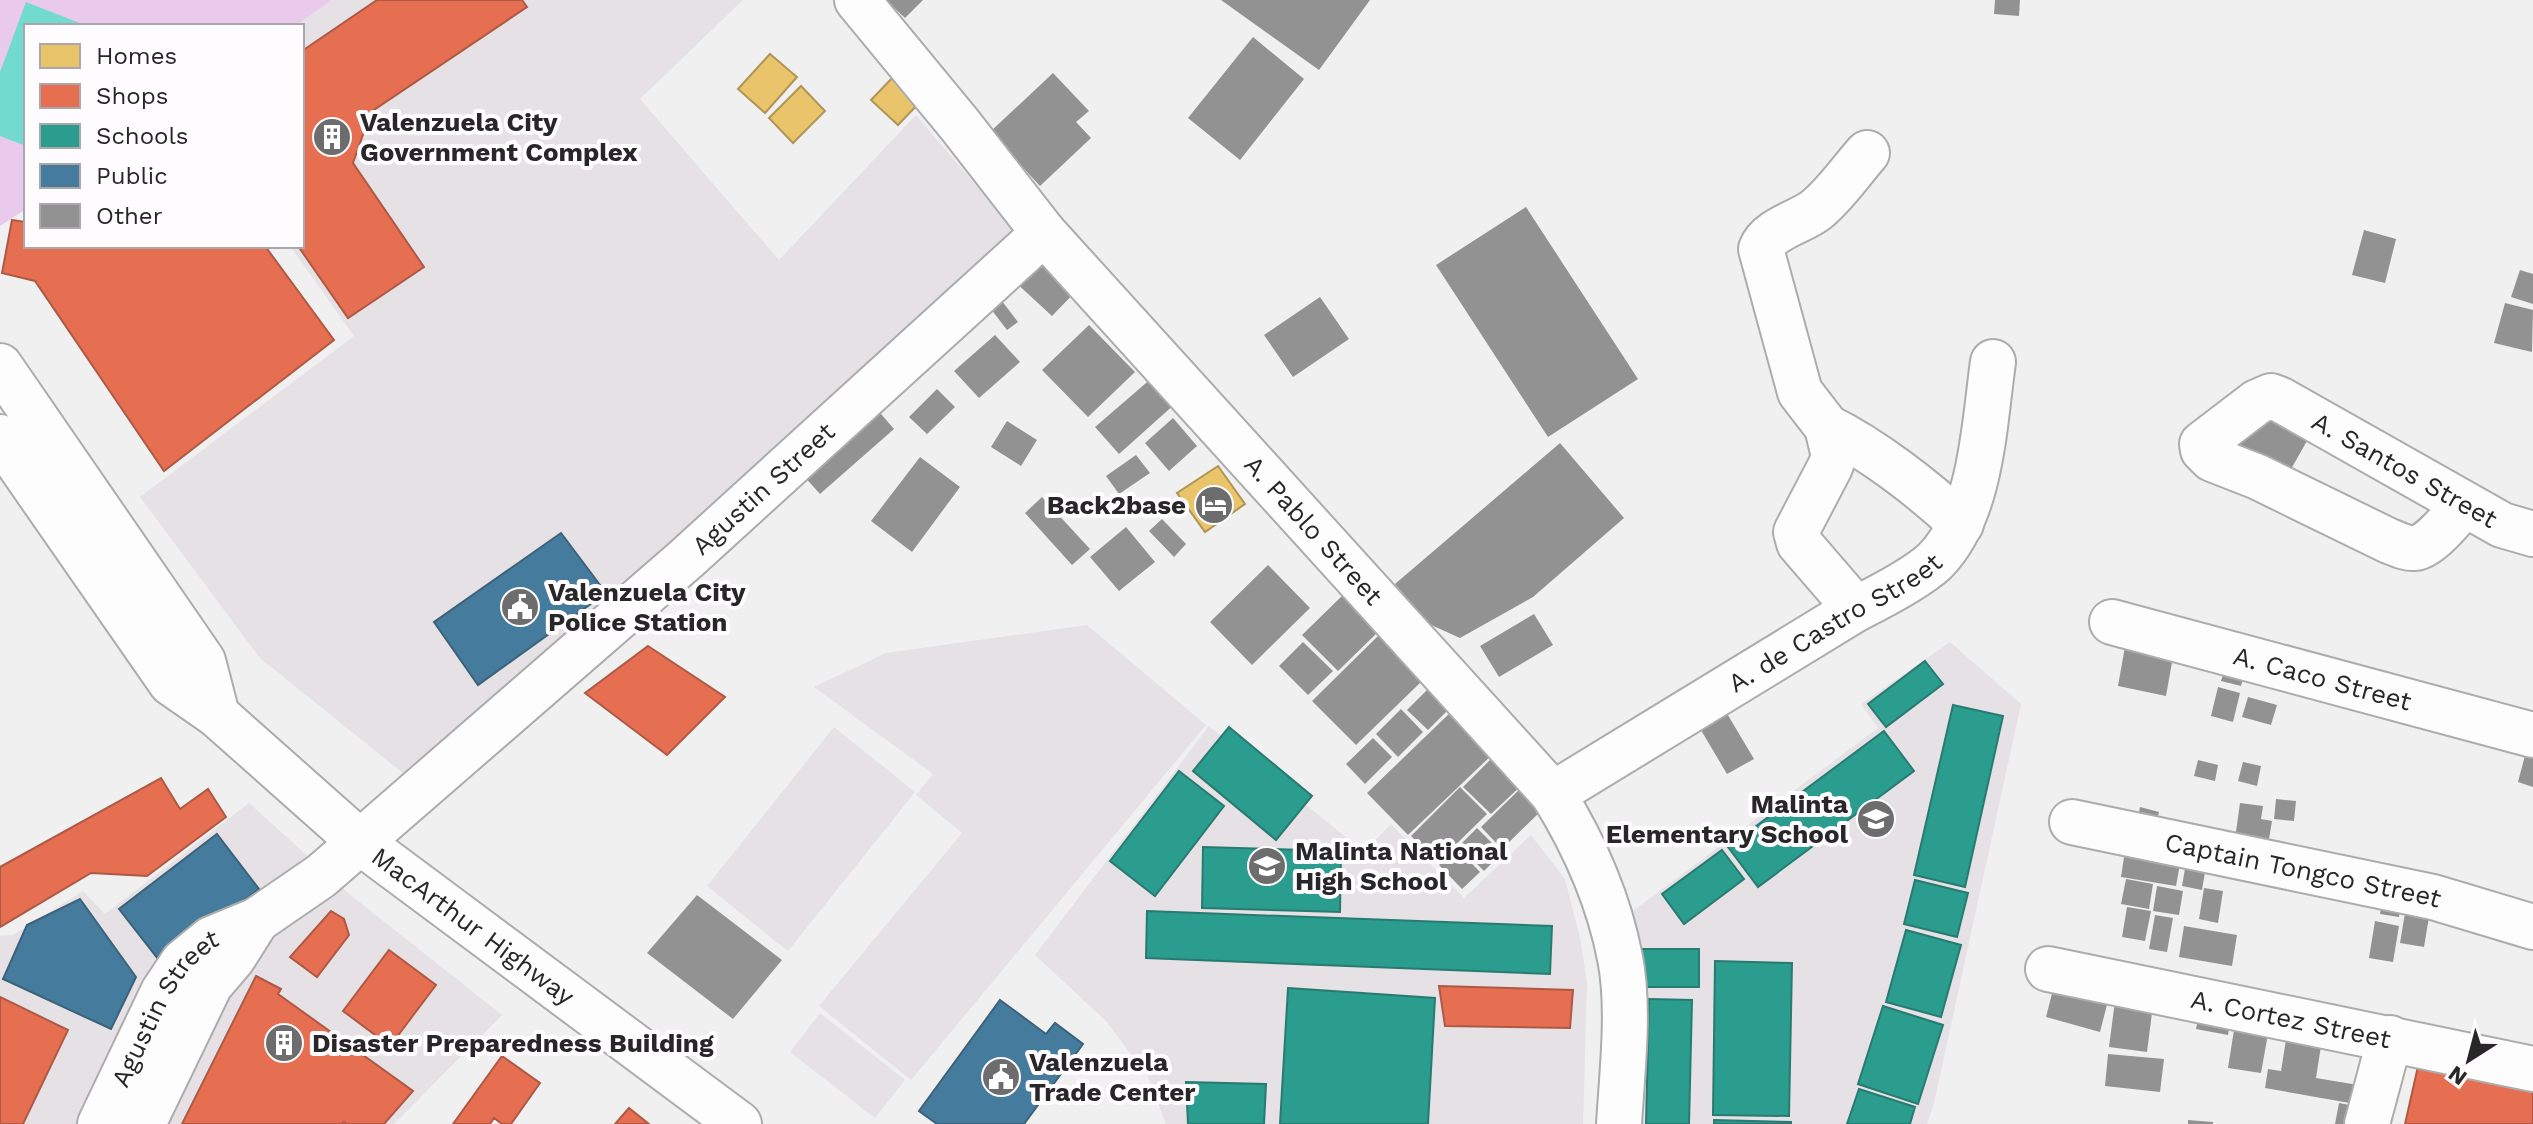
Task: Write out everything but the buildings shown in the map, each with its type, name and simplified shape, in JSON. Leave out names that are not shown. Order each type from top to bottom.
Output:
[{"type":"main road","name":"A. Pablo Street","points":[[857,0],[1044,233],[1553,794],[1601,893],[1620,960],[1624,1022],[1619,1124]]},
{"type":"main road","points":[[1856,609],[1799,543],[1796,532],[1834,456],[1827,427],[1800,392],[1761,249],[1769,238],[1817,209],[1867,153]]},
{"type":"main road","name":"Agustin Street","points":[[100,1124],[163,992],[183,962],[211,939],[257,920],[321,876],[686,559],[1044,233]]},
{"type":"main road","name":"A. de Castro Street","points":[[1553,794],[1856,609],[1888,593],[1934,561],[1961,524],[1976,479],[1993,362]]},
{"type":"main road","points":[[0,366],[203,661],[217,715]]},
{"type":"main road","name":"A. Santos Street","points":[[2465,504],[2432,538],[2411,548],[2389,541],[2207,455],[2202,444],[2261,399],[2271,396],[2279,399],[2465,504],[2502,525],[2533,534]]},
{"type":"main road","points":[[1827,427],[1845,436],[1936,500],[1961,524]]},
{"type":"main road","name":"MacArthur Highway","points":[[0,437],[171,683],[217,715],[360,842],[739,1124]]},
{"type":"main road","name":"A. Caco Street","points":[[2112,622],[2533,735]]},
{"type":"main road","name":"Captain Tongco Street","points":[[2072,822],[2433,897],[2533,927]]},
{"type":"main road","name":"Agustin Street","points":[[143,1124],[210,985],[233,958],[257,920]]},
{"type":"main road","name":"A. Cortez Street","points":[[2048,969],[2533,1069]]},
{"type":"main road","points":[[2367,1124],[2390,1038]]},
{"type":"shaded area","points":[[0,0],[332,0],[298,24],[24,24],[24,210],[0,226]]},
{"type":"shaded area","points":[[332,0],[743,0],[640,99],[779,260],[916,115],[1020,237],[409,778],[260,658],[140,497],[354,336],[291,248],[304,248],[304,24],[298,24]]},
{"type":"shaded area","points":[[1087,625],[1206,725],[911,1080],[819,1006],[962,833],[916,795],[933,774],[814,687],[886,653]]},
{"type":"shaded area","name":"Malinta Elementary School","points":[[1950,642],[2021,704],[1927,1124],[1635,1124],[1634,910],[1878,728],[1861,704]]},
{"type":"shaded area","points":[[1209,726],[1364,852],[1391,824],[1464,898],[1531,835],[1565,879],[1580,938],[1587,982],[1583,1124],[1166,1124],[1148,1077],[1106,1021],[1035,955]]},
{"type":"shaded area","points":[[834,727],[915,792],[788,951],[707,886]]},
{"type":"shaded area","points":[[249,803],[348,893],[502,1015],[394,1124],[0,1124],[0,936],[13,935],[83,891],[105,914]]},
{"type":"shaded area","points":[[820,1013],[905,1080],[875,1118],[790,1052]]},
{"type":"water","points":[[26,2],[82,24],[24,24],[24,145],[0,136],[0,72]]},
{"type":"place","name":"Valenzuela City Government Complex","points":[[332,137]]},
{"type":"place","name":"Back2base","points":[[1214,505]]},
{"type":"place","name":"Valenzuela City Police Station","points":[[520,607]]},
{"type":"place","name":"Malinta Elementary School","points":[[1876,819]]},
{"type":"place","name":"Malinta National High School","points":[[1267,866]]},
{"type":"place","name":"Disaster Preparedness Building","points":[[284,1043]]},
{"type":"place","name":"Valenzuela Trade Center","points":[[1001,1077]]}]
